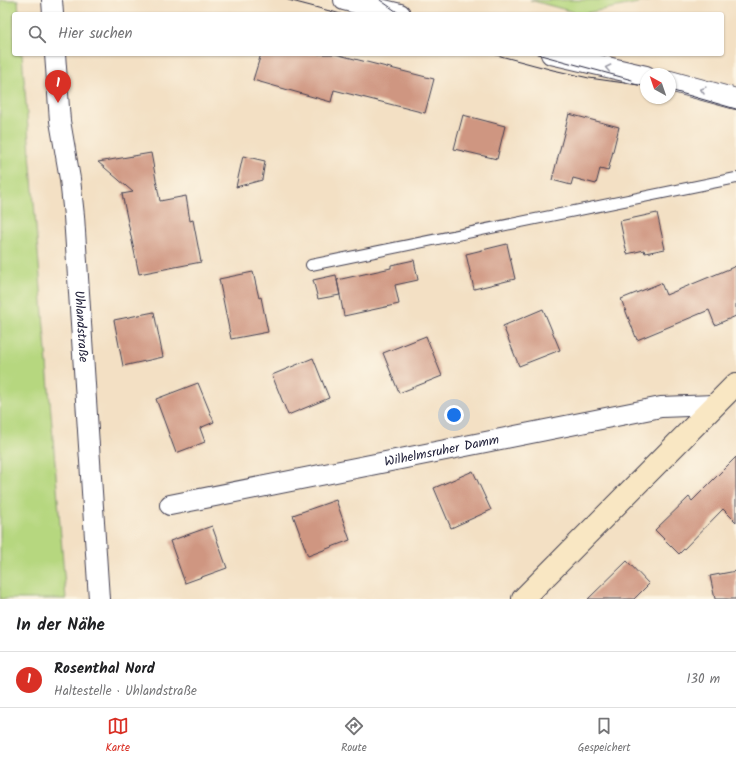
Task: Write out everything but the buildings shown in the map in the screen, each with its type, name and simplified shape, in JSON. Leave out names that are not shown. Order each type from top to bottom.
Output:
[{"type":"main road","points":[[523,599],[736,384]]},
{"type":"street","points":[[52,0],[53,12]]},
{"type":"street","points":[[344,0],[392,12]]},
{"type":"street","name":"Uhlandstraße","points":[[56,56],[60,121],[70,179],[74,216],[99,599]]},
{"type":"street","points":[[560,56],[640,75]]},
{"type":"street","points":[[676,83],[736,99]]},
{"type":"street","name":"Wilhelmsruher Damm","points":[[170,505],[661,407],[715,405]]},
{"type":"lane","points":[[311,265],[736,178]]},
{"type":"green space","points":[[0,0],[18,0],[19,12],[12,12],[12,56],[22,56],[66,599],[0,599]]},
{"type":"green space","points":[[530,0],[653,0],[591,12],[574,12]]},
{"type":"tram line","points":[[288,0],[333,12]]},
{"type":"tram line","points":[[380,0],[397,12]]},
{"type":"tram line","points":[[500,56],[589,78],[640,85]]},
{"type":"tram line","points":[[544,56],[632,80]]},
{"type":"tram line","points":[[676,92],[736,109]]},
{"type":"place","name":"Rosenthal Nord","points":[[58,103]]}]
